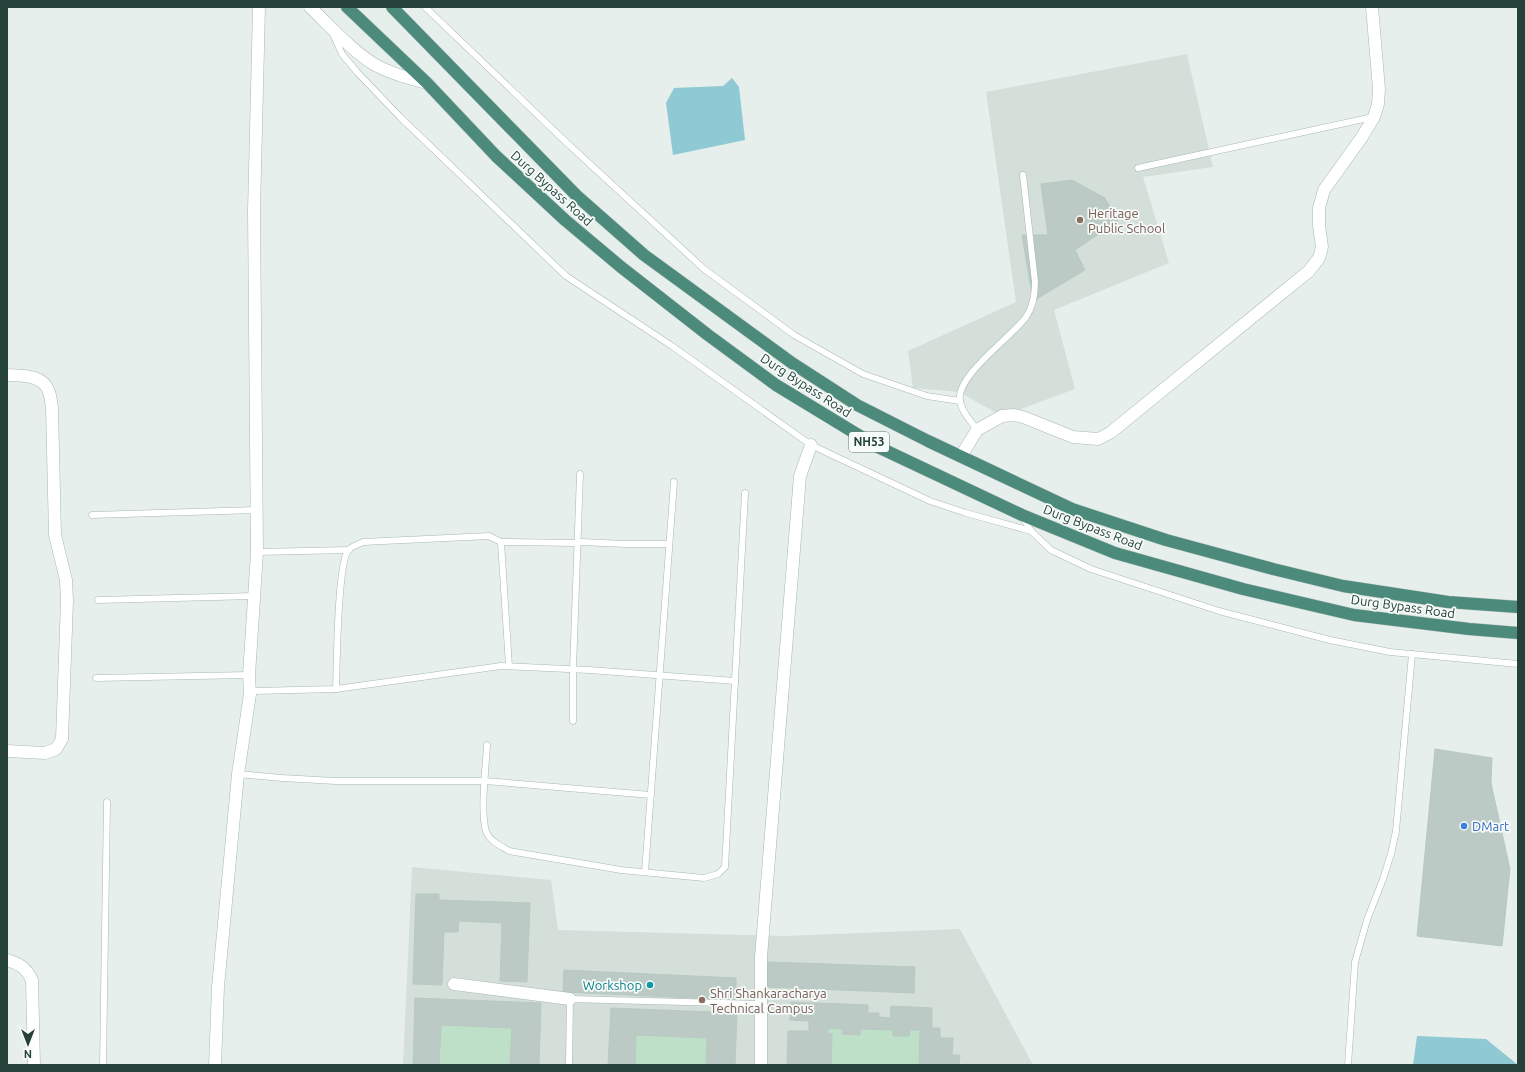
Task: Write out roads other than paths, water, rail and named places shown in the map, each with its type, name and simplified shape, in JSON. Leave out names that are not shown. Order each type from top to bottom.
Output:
[{"type":"highway","name":"Durg Bypass Road","points":[[347,7],[427,84],[496,156],[565,220],[620,267],[776,385],[878,447],[1022,515],[1115,553],[1243,589],[1354,614],[1469,629],[1518,633]]},
{"type":"highway","name":"Durg Bypass Road","points":[[392,7],[577,196],[644,255],[792,363],[857,405],[928,441],[1072,509],[1166,540],[1343,586],[1433,600],[1518,607]]},
{"type":"street","points":[[215,1065],[218,987],[238,774],[250,690],[249,675],[257,552],[254,211],[259,7]]},
{"type":"street","points":[[310,7],[360,54],[377,66],[427,84]]},
{"type":"street","points":[[961,456],[977,430],[1002,416],[1023,416],[1073,437],[1098,439],[1110,433],[1314,265],[1319,258],[1322,246],[1319,225],[1319,208],[1324,190],[1362,137],[1374,116],[1379,88],[1372,7]]},
{"type":"street","points":[[7,375],[35,378],[43,383],[49,392],[52,408],[55,535],[66,580],[67,601],[62,739],[56,749],[46,753],[7,751]]},
{"type":"street","points":[[761,1065],[761,957],[800,476],[811,445]]},
{"type":"street","points":[[7,960],[19,963],[27,971],[32,980],[34,1065]]},
{"type":"street","points":[[454,984],[570,999]]},
{"type":"lane","points":[[425,7],[567,143],[704,269],[794,334],[863,374],[927,396],[960,401]]},
{"type":"lane","points":[[329,25],[342,54],[357,72],[400,117],[566,276],[672,346],[811,445],[930,501],[966,513],[1032,531]]},
{"type":"lane","points":[[1138,168],[1374,116]]},
{"type":"lane","points":[[977,430],[962,408],[959,392],[963,384],[977,368],[1026,317],[1034,296],[1035,282],[1023,175]]},
{"type":"lane","points":[[573,721],[573,669],[580,474]]},
{"type":"lane","points":[[645,872],[674,482]]},
{"type":"lane","points":[[487,745],[483,813],[486,832],[495,843],[509,851],[621,870],[704,878],[718,874],[725,867],[746,493]]},
{"type":"lane","points":[[92,515],[257,510]]},
{"type":"lane","points":[[1022,515],[1032,531],[1051,550],[1091,569],[1219,611],[1330,640],[1390,652],[1518,664]]},
{"type":"lane","points":[[257,552],[349,550],[362,542],[370,541],[489,536],[501,542],[669,544]]},
{"type":"lane","points":[[501,542],[509,666]]},
{"type":"lane","points":[[336,689],[340,587],[344,561],[349,550]]},
{"type":"lane","points":[[98,600],[254,596]]},
{"type":"lane","points":[[1348,1065],[1355,962],[1367,920],[1387,867],[1396,831],[1412,654]]},
{"type":"lane","points":[[250,690],[336,689],[501,666],[573,669],[735,681]]},
{"type":"lane","points":[[96,678],[249,675]]},
{"type":"lane","points":[[238,774],[335,781],[485,781],[651,795]]},
{"type":"lane","points":[[103,1065],[107,802]]},
{"type":"lane","points":[[569,1065],[570,999],[761,1004]]},
{"type":"water","points":[[732,78],[739,87],[745,140],[673,155],[666,103],[674,88],[723,86]]},
{"type":"water","points":[[1417,1036],[1486,1039],[1518,1065],[1413,1065]]},
{"type":"place","name":"Heritage Public School","points":[[1080,220]]},
{"type":"place","name":"DMart","points":[[1464,826]]},
{"type":"place","name":"Workshop","points":[[650,985]]},
{"type":"place","name":"Shri Shankaracharya Technical Campus","points":[[702,1000]]}]
